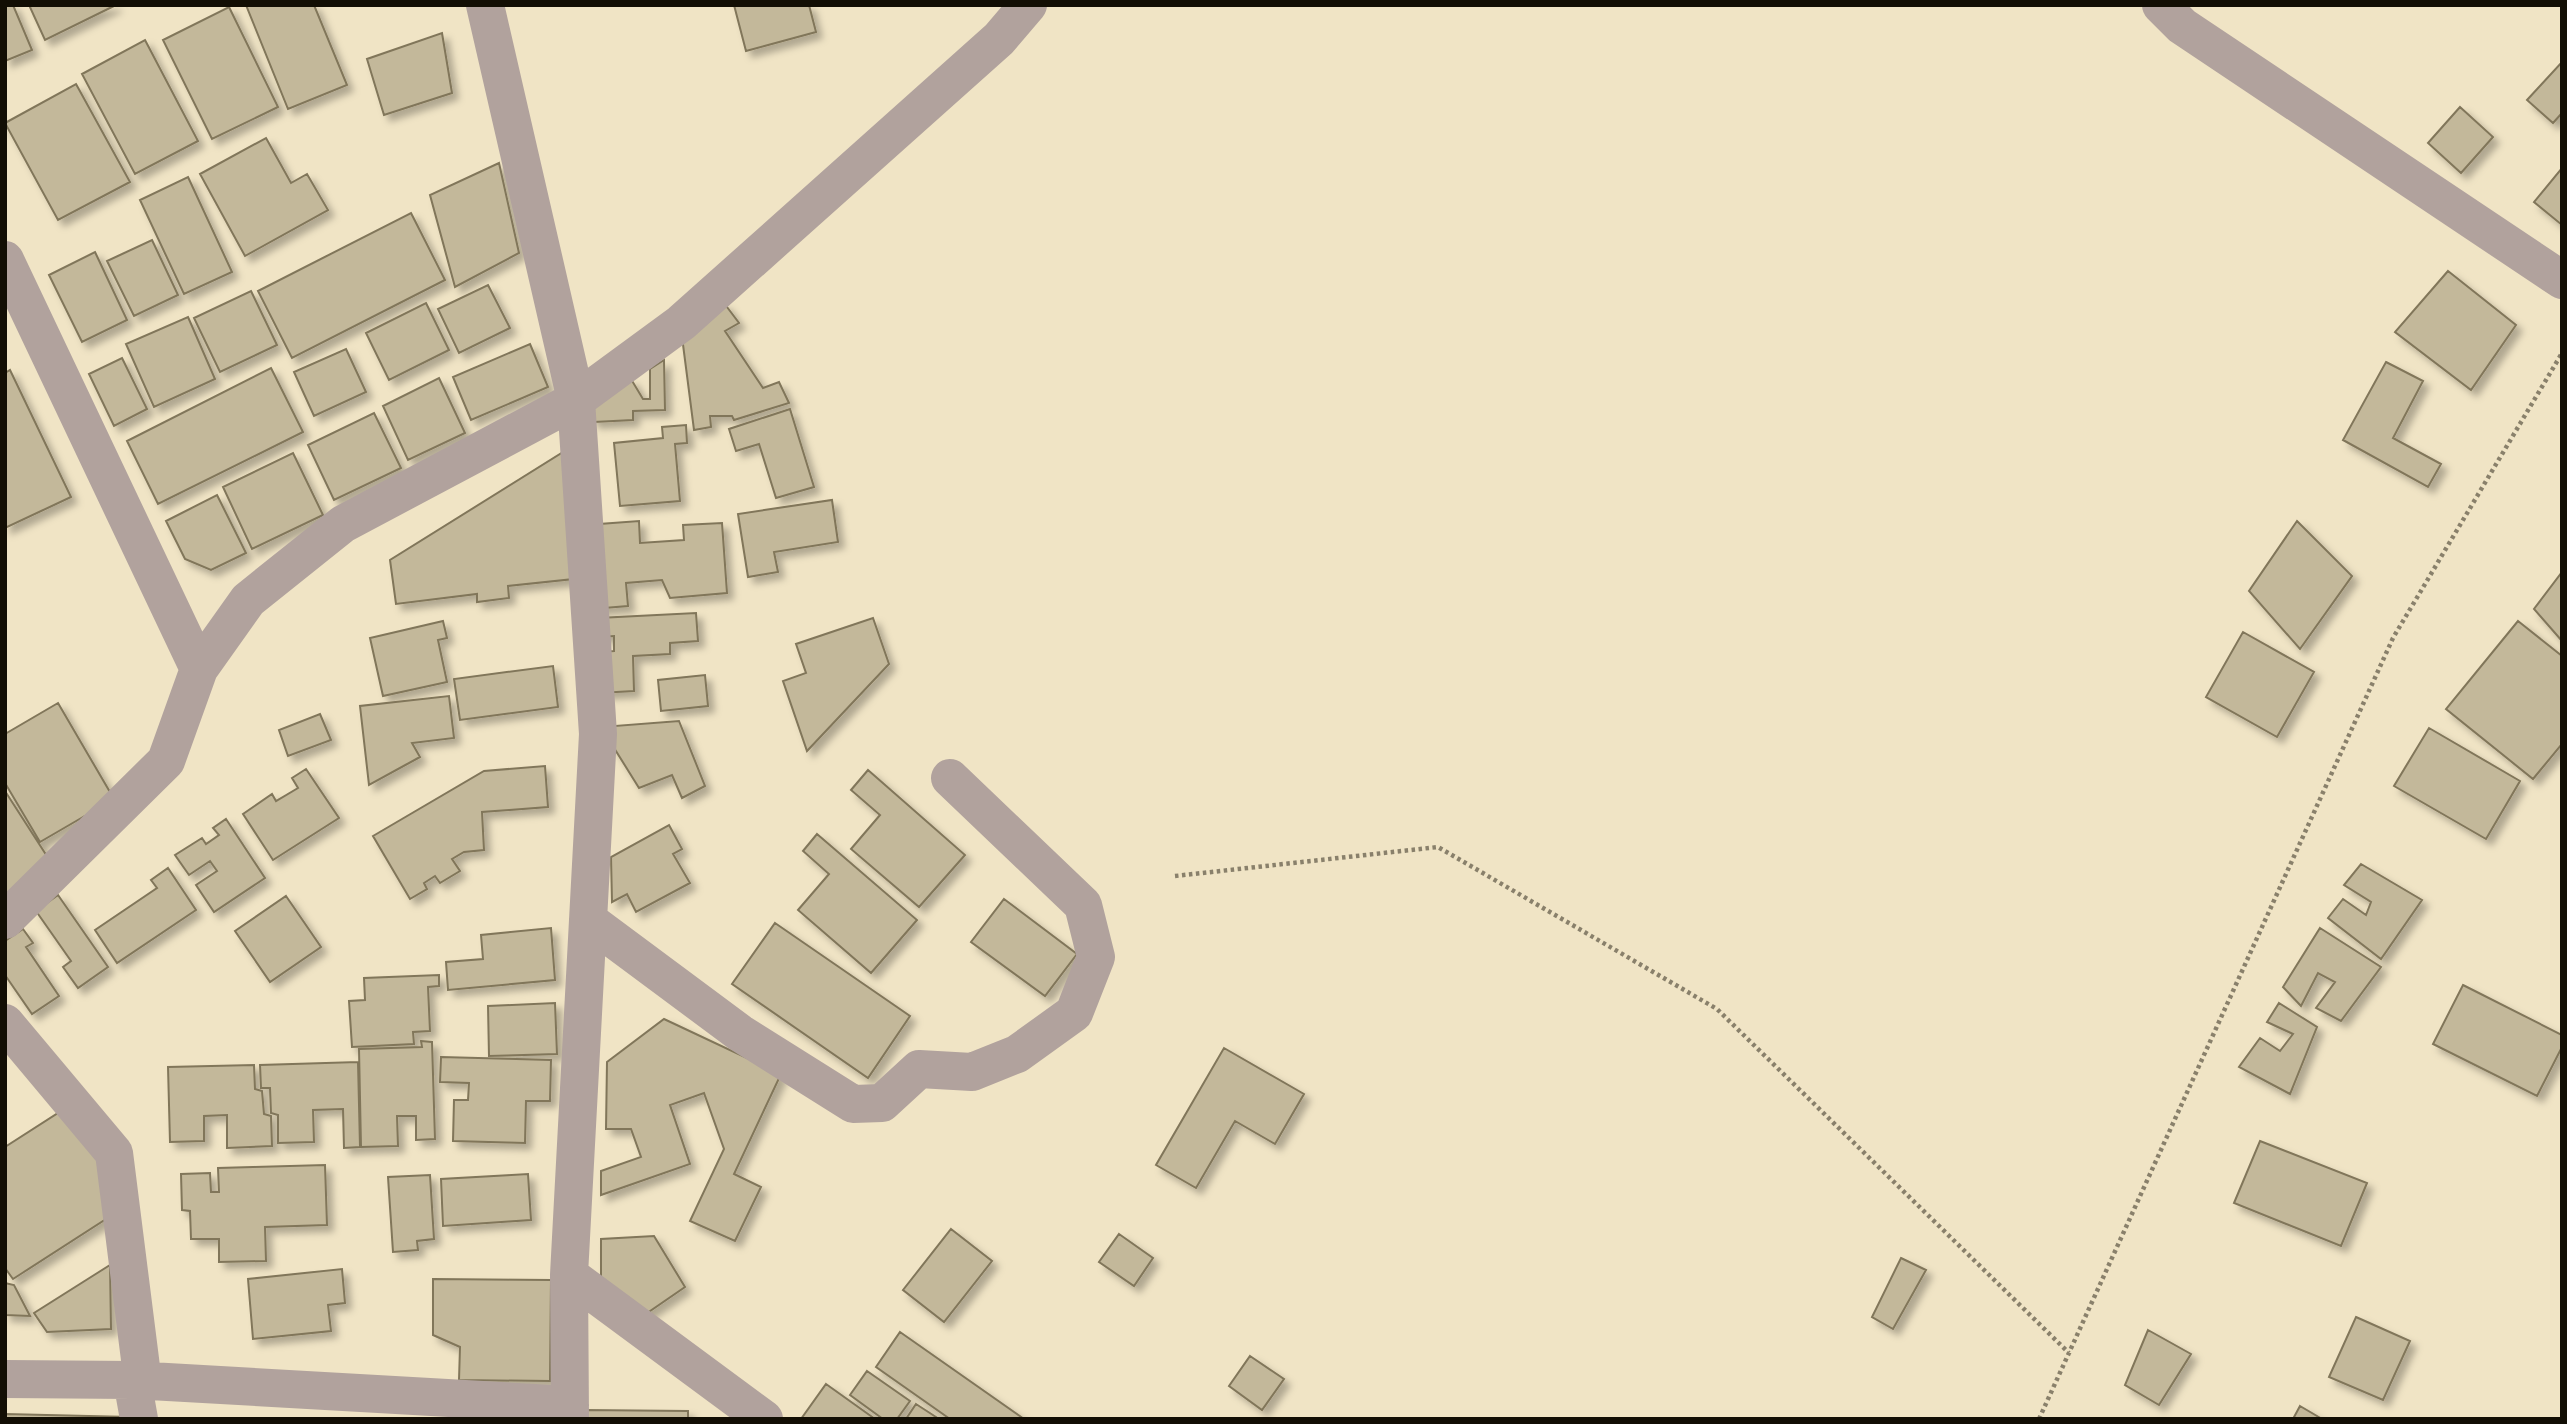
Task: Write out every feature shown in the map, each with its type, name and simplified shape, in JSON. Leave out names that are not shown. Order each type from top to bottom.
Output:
[{"type":"street","points":[[5,1379],[138,1394],[570,1412],[569,1275],[598,734],[576,400],[485,5]]},
{"type":"street","points":[[5,920],[166,761],[199,669],[248,600],[343,524],[576,400],[681,323],[999,39],[1028,5]]},
{"type":"street","points":[[2161,5],[2182,26],[2562,280]]},
{"type":"street","points":[[5,260],[199,669]]},
{"type":"street","points":[[588,919],[740,1033],[853,1104],[883,1103],[919,1069],[972,1072],[1017,1054],[1074,1013],[1096,957],[1083,905],[950,778]]},
{"type":"street","points":[[5,1023],[114,1153],[138,1394]]},
{"type":"street","points":[[569,1275],[764,1419]]},
{"type":"path","points":[[2039,1419],[2393,638],[2562,353]]},
{"type":"path","points":[[1175,876],[1438,847],[1717,1009],[2069,1353]]},
{"type":"building","points":[[5,5],[13,5],[32,50],[5,61]]},
{"type":"building","points":[[29,5],[116,5],[45,40]]},
{"type":"building","points":[[246,5],[314,5],[347,85],[288,109]]},
{"type":"building","points":[[734,5],[809,5],[816,32],[746,51]]},
{"type":"building","points":[[229,7],[278,107],[212,139],[163,40]]},
{"type":"building","points":[[442,33],[452,93],[384,115],[367,59]]},
{"type":"building","points":[[145,40],[198,141],[135,174],[82,74]]},
{"type":"building","points":[[2562,62],[2562,113],[2553,123],[2527,100]]},
{"type":"building","points":[[76,84],[130,182],[58,220],[5,123]]},
{"type":"building","points":[[2460,107],[2493,137],[2461,173],[2428,143]]},
{"type":"building","points":[[266,138],[291,183],[307,174],[328,210],[245,256],[200,174]]},
{"type":"building","points":[[499,163],[519,253],[455,287],[430,195]]},
{"type":"building","points":[[2562,168],[2562,225],[2534,202]]},
{"type":"building","points":[[188,177],[232,272],[184,294],[140,200]]},
{"type":"building","points":[[411,213],[445,280],[292,358],[258,291]]},
{"type":"building","points":[[152,240],[178,295],[134,316],[107,261]]},
{"type":"building","points":[[95,252],[127,320],[82,342],[49,275]]},
{"type":"building","points":[[2448,271],[2516,325],[2471,390],[2395,332]]},
{"type":"building","points":[[488,285],[510,328],[459,353],[438,309]]},
{"type":"building","points":[[251,291],[277,345],[220,372],[194,318]]},
{"type":"building","points":[[426,303],[449,350],[389,380],[366,333]]},
{"type":"building","points":[[724,303],[739,323],[725,331],[763,388],[779,382],[789,403],[734,420],[732,416],[710,416],[711,427],[694,430],[681,329]]},
{"type":"building","points":[[188,317],[215,379],[154,407],[126,344]]},
{"type":"building","points":[[530,344],[548,387],[471,420],[453,377]]},
{"type":"building","points":[[346,349],[366,392],[314,416],[294,372]]},
{"type":"building","points":[[122,358],[147,409],[114,426],[89,374]]},
{"type":"building","points":[[664,360],[665,410],[633,411],[633,420],[594,422],[585,406],[631,379],[643,399],[650,399],[650,369]]},
{"type":"building","points":[[2386,362],[2423,381],[2393,438],[2441,464],[2428,487],[2343,440]]},
{"type":"building","points":[[271,368],[303,432],[158,504],[127,441]]},
{"type":"building","points":[[10,370],[71,497],[5,528],[5,373]]},
{"type":"building","points":[[439,378],[465,433],[408,460],[383,406]]},
{"type":"building","points":[[790,409],[814,487],[776,498],[759,444],[736,451],[729,429]]},
{"type":"building","points":[[374,413],[401,468],[334,500],[308,445]]},
{"type":"building","points":[[686,425],[687,443],[675,444],[680,501],[620,506],[614,443],[663,438],[662,427]]},
{"type":"building","points":[[568,449],[583,578],[508,586],[509,598],[477,602],[477,594],[396,604],[390,560]]},
{"type":"building","points":[[293,453],[323,515],[252,549],[223,487]]},
{"type":"building","points":[[217,495],[246,553],[211,570],[185,559],[166,521]]},
{"type":"building","points":[[832,500],[838,542],[774,552],[778,572],[748,577],[738,514]]},
{"type":"building","points":[[639,521],[640,543],[684,540],[683,525],[722,523],[727,593],[670,598],[662,580],[626,583],[628,606],[592,609],[586,525]]},
{"type":"building","points":[[2297,521],[2352,576],[2300,649],[2249,591]]},
{"type":"building","points":[[2562,572],[2562,641],[2534,609]]},
{"type":"building","points":[[696,613],[698,641],[670,643],[670,654],[633,656],[634,691],[599,693],[597,652],[614,651],[614,636],[599,637],[598,618]]},
{"type":"building","points":[[873,618],[889,664],[807,751],[783,681],[806,673],[796,644]]},
{"type":"building","points":[[443,621],[447,638],[438,640],[447,682],[383,696],[370,638]]},
{"type":"building","points":[[2518,621],[2562,656],[2562,744],[2533,779],[2446,709]]},
{"type":"building","points":[[2243,632],[2314,672],[2277,737],[2206,697]]},
{"type":"building","points":[[553,666],[558,707],[460,720],[454,679]]},
{"type":"building","points":[[705,675],[708,706],[661,711],[658,680]]},
{"type":"building","points":[[449,696],[454,738],[412,743],[420,757],[369,785],[360,706]]},
{"type":"building","points":[[58,703],[114,799],[40,842],[5,783],[5,734]]},
{"type":"building","points":[[320,714],[331,740],[288,756],[279,730]]},
{"type":"building","points":[[679,721],[705,786],[682,798],[672,775],[639,788],[601,727]]},
{"type":"building","points":[[2429,728],[2520,781],[2486,839],[2394,786]]},
{"type":"building","points":[[545,766],[548,807],[482,812],[484,850],[464,852],[452,859],[460,871],[440,883],[435,876],[424,883],[427,889],[410,899],[373,836],[484,771]]},
{"type":"building","points":[[306,769],[339,818],[273,860],[243,814],[272,794],[276,801],[298,788],[292,778]]},
{"type":"building","points":[[868,770],[965,855],[919,907],[851,849],[880,815],[851,790]]},
{"type":"building","points":[[5,791],[52,864],[5,895]]},
{"type":"building","points":[[226,819],[265,878],[214,912],[196,885],[217,871],[210,861],[189,875],[175,855],[202,838],[206,844],[219,835],[213,828]]},
{"type":"building","points":[[669,825],[682,849],[673,854],[690,883],[636,912],[627,894],[612,902],[611,857]]},
{"type":"building","points":[[817,834],[917,920],[871,973],[798,910],[829,874],[803,851]]},
{"type":"building","points":[[2361,864],[2422,900],[2381,959],[2328,918],[2343,899],[2366,915],[2371,902],[2344,885]]},
{"type":"building","points":[[168,868],[196,910],[117,963],[95,930],[157,888],[151,880]]},
{"type":"building","points":[[58,895],[108,967],[78,988],[63,967],[71,961],[36,911]]},
{"type":"building","points":[[286,896],[321,947],[270,982],[235,931]]},
{"type":"building","points":[[1004,899],[1077,954],[1045,996],[971,942]]},
{"type":"building","points":[[775,923],[910,1016],[868,1078],[732,984]]},
{"type":"building","points":[[551,928],[555,980],[448,990],[446,962],[483,959],[481,935]]},
{"type":"building","points":[[2320,928],[2381,967],[2341,1021],[2316,1008],[2335,982],[2318,973],[2301,1006],[2283,987]]},
{"type":"building","points":[[23,929],[33,943],[26,947],[59,996],[32,1014],[5,975],[5,941]]},
{"type":"building","points":[[439,975],[439,986],[428,987],[430,1031],[413,1032],[414,1044],[352,1047],[349,1001],[365,1000],[364,978]]},
{"type":"building","points":[[2463,985],[2562,1035],[2562,1047],[2537,1096],[2433,1044]]},
{"type":"building","points":[[555,1003],[557,1054],[489,1056],[488,1006]]},
{"type":"building","points":[[2279,1003],[2317,1027],[2290,1094],[2239,1067],[2260,1038],[2280,1051],[2293,1034],[2267,1022]]},
{"type":"building","points":[[664,1019],[781,1074],[734,1174],[761,1187],[735,1241],[690,1221],[724,1149],[704,1093],[670,1105],[690,1164],[601,1195],[601,1171],[641,1157],[631,1129],[606,1129],[607,1062]]},
{"type":"building","points":[[421,1041],[432,1042],[435,1139],[416,1140],[416,1116],[397,1116],[398,1146],[361,1147],[359,1049],[422,1047]]},
{"type":"building","points":[[1224,1048],[1304,1094],[1275,1144],[1235,1121],[1196,1188],[1156,1165]]},
{"type":"building","points":[[441,1057],[551,1060],[550,1101],[526,1101],[525,1143],[453,1141],[454,1100],[468,1100],[469,1083],[440,1082]]},
{"type":"building","points":[[358,1062],[360,1147],[344,1148],[343,1109],[313,1110],[314,1142],[278,1143],[278,1115],[271,1113],[270,1088],[261,1088],[260,1065]]},
{"type":"building","points":[[254,1065],[255,1089],[262,1091],[264,1114],[271,1116],[272,1146],[227,1148],[227,1115],[204,1116],[204,1141],[170,1142],[168,1067]]},
{"type":"building","points":[[69,1106],[96,1148],[106,1219],[13,1279],[5,1268],[5,1147]]},
{"type":"building","points":[[2260,1141],[2367,1183],[2341,1246],[2234,1203]]},
{"type":"building","points":[[325,1165],[327,1225],[265,1227],[266,1261],[219,1262],[219,1239],[191,1239],[190,1211],[182,1210],[181,1174],[210,1173],[211,1192],[219,1192],[218,1168]]},
{"type":"building","points":[[528,1174],[531,1220],[443,1226],[441,1179]]},
{"type":"building","points":[[430,1175],[434,1239],[417,1241],[418,1250],[393,1252],[388,1177]]},
{"type":"building","points":[[951,1229],[992,1261],[944,1322],[903,1290]]},
{"type":"building","points":[[1119,1234],[1153,1258],[1134,1286],[1099,1262]]},
{"type":"building","points":[[654,1236],[685,1287],[637,1320],[601,1294],[601,1239]]},
{"type":"building","points":[[1901,1258],[1926,1270],[1893,1329],[1872,1317]]},
{"type":"building","points":[[110,1265],[111,1329],[47,1332],[34,1313]]},
{"type":"building","points":[[342,1269],[345,1303],[328,1305],[331,1331],[253,1339],[248,1279]]},
{"type":"building","points":[[433,1279],[551,1280],[550,1381],[459,1380],[460,1347],[433,1335]]},
{"type":"building","points":[[5,1283],[14,1285],[30,1316],[5,1315]]},
{"type":"building","points":[[2356,1317],[2410,1341],[2383,1400],[2329,1377]]},
{"type":"building","points":[[2148,1330],[2191,1354],[2159,1405],[2125,1385]]},
{"type":"building","points":[[900,1332],[1024,1419],[950,1419],[876,1367]]},
{"type":"building","points":[[1250,1356],[1284,1379],[1262,1410],[1229,1386]]},
{"type":"building","points":[[867,1371],[910,1401],[897,1419],[883,1419],[850,1395]]},
{"type":"building","points":[[826,1384],[875,1419],[801,1419]]},
{"type":"building","points":[[916,1404],[939,1419],[906,1419]]},
{"type":"building","points":[[2300,1406],[2322,1419],[2293,1419]]},
{"type":"building","points":[[584,1410],[688,1411],[688,1419],[584,1419]]},
{"type":"building","points":[[5,1414],[130,1417],[130,1419],[5,1419]]}]
